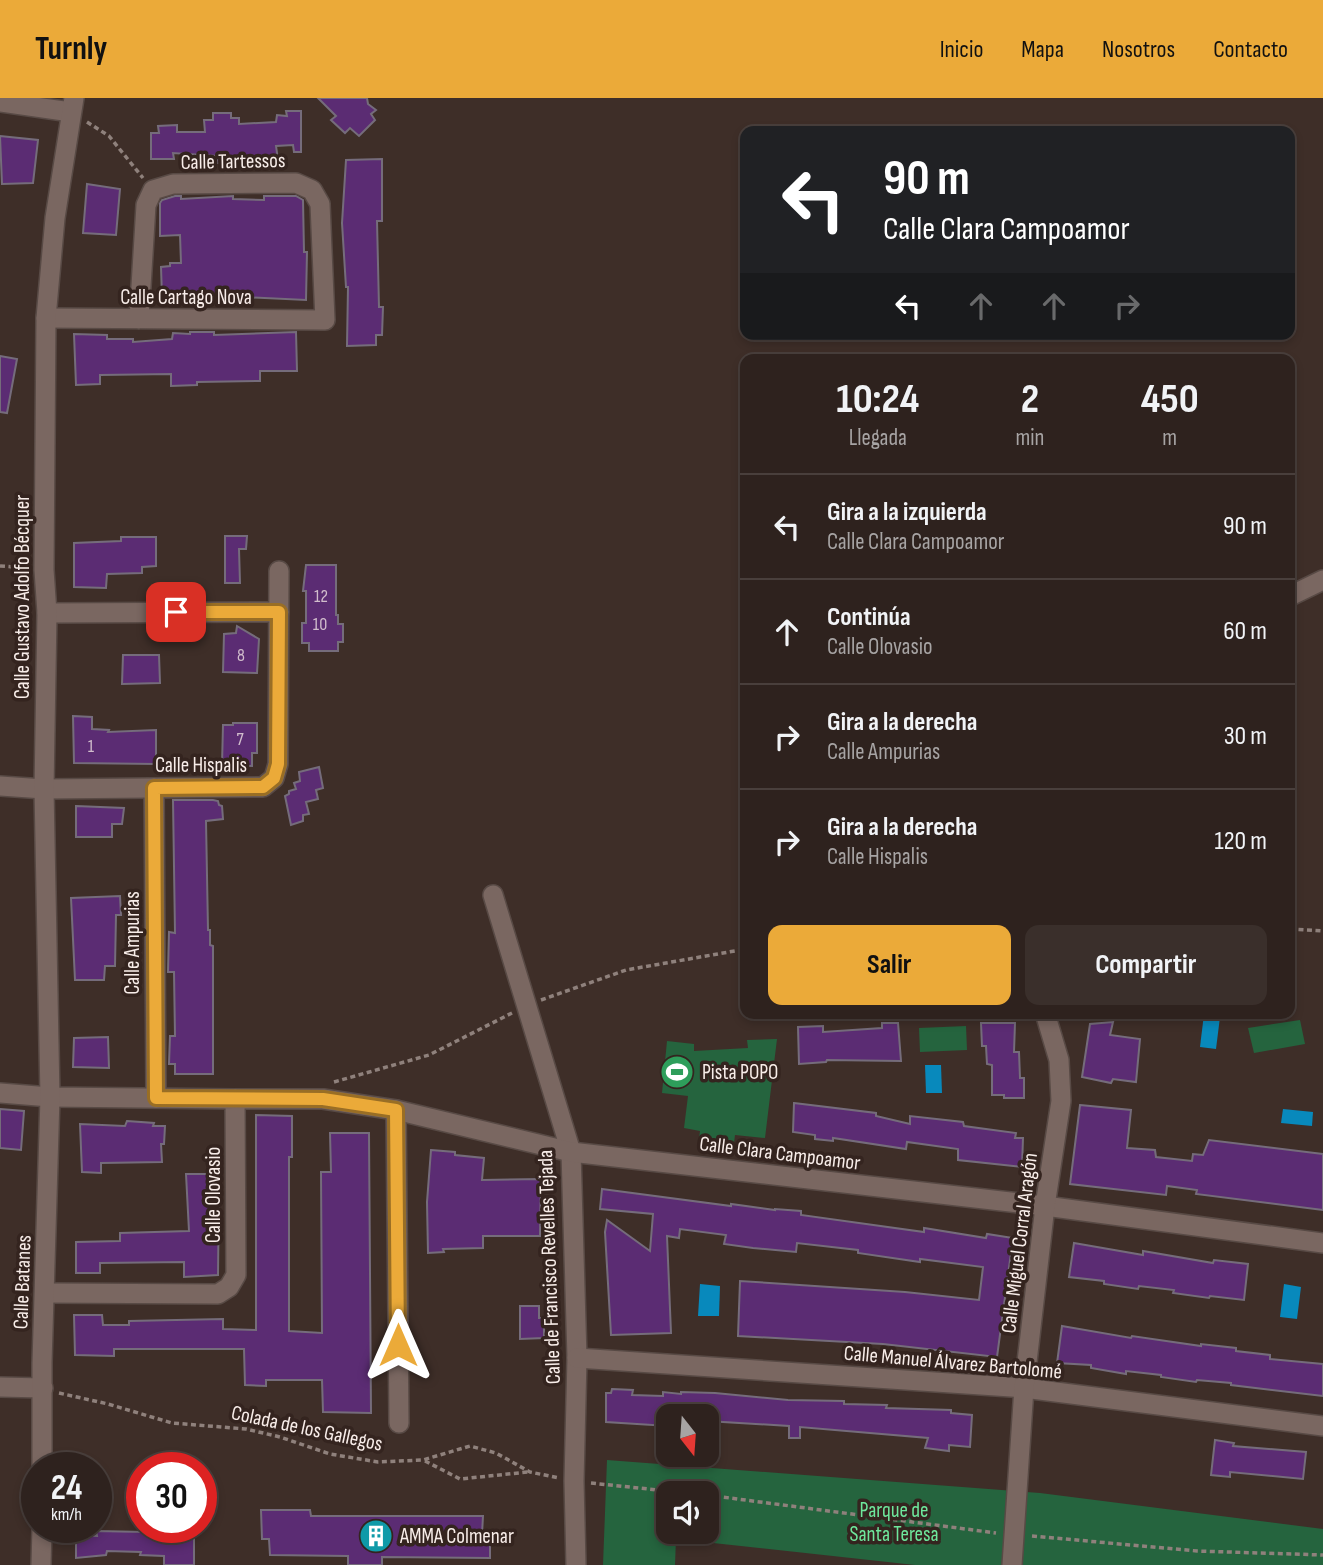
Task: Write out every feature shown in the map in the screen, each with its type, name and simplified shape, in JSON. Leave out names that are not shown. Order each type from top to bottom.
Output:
[{"type":"street","points":[[0,102],[73,105]]},
{"type":"street","name":"Calle Gustavo Adolfo Bécquer","points":[[50,1097],[44,789],[47,613],[44,570],[46,318],[55,218],[73,105]]},
{"type":"street","name":"Calle Tartessos","points":[[153,190],[173,184],[296,183],[312,190],[320,204],[325,320]]},
{"type":"street","points":[[139,319],[146,205],[153,190]]},
{"type":"street","name":"Calle Cartago Nova","points":[[46,318],[325,320]]},
{"type":"street","name":"Calle Hispalis","points":[[0,786],[44,789],[263,787],[274,778],[278,764],[279,571]]},
{"type":"street","points":[[1295,594],[1323,580]]},
{"type":"street","points":[[47,613],[279,612]]},
{"type":"street","name":"Calle Ampurias","points":[[154,788],[156,1098]]},
{"type":"street","name":"Calle de Francisco Revelles Tejada","points":[[493,895],[571,1152],[577,1358],[574,1481],[576,1565]]},
{"type":"street","name":"Calle Miguel Corral Aragón","points":[[1012,1565],[1024,1388],[1045,1206],[1061,1101],[1059,1060],[1047,1019]]},
{"type":"street","points":[[0,1093],[50,1097],[235,1099]]},
{"type":"street","name":"Calle Batanes","points":[[42,1452],[50,1097]]},
{"type":"street","name":"Calle Clara Campoamor","points":[[235,1099],[323,1099],[396,1110],[571,1152],[1045,1206],[1323,1243]]},
{"type":"street","name":"Calle Olovasio","points":[[45,1293],[218,1294],[229,1287],[236,1275],[235,1099]]},
{"type":"street","points":[[396,1110],[399,1423]]},
{"type":"street","name":"Calle Manuel Álvarez Bartolomé","points":[[577,1358],[1024,1388],[1323,1426]]},
{"type":"street","points":[[0,1387],[43,1388]]},
{"type":"street","points":[[41,1565],[42,1543]]},
{"type":"path","points":[[73,105],[109,136],[153,190]]},
{"type":"path","points":[[0,566],[44,570]]},
{"type":"path","points":[[1295,929],[1323,931]]},
{"type":"path","name":"Colada de los Gallegos","points":[[43,1388],[172,1423],[246,1429],[330,1454],[378,1462],[423,1460],[470,1447],[496,1453],[530,1472],[574,1481],[656,1490]]},
{"type":"path","points":[[423,1460],[460,1479],[530,1472]]},
{"type":"green space","points":[[1300,1020],[1305,1044],[1254,1053],[1248,1028]]},
{"type":"green space","points":[[966,1026],[967,1050],[920,1052],[919,1028]]},
{"type":"green space","points":[[777,1039],[765,1138],[735,1135],[733,1151],[698,1146],[700,1131],[684,1128],[688,1096],[662,1093],[667,1041],[694,1044],[694,1051],[748,1048],[747,1040]]},
{"type":"green space","name":"Parque de Santa Teresa","points":[[607,1460],[656,1464],[656,1467],[699,1467],[1040,1493],[1323,1529],[1323,1565],[915,1565],[719,1544],[719,1481],[656,1481],[656,1544],[676,1544],[675,1565],[603,1565]]},
{"type":"water","points":[[1203,1019],[1220,1019],[1216,1049],[1200,1047]]},
{"type":"water","points":[[925,1065],[941,1065],[942,1093],[926,1093]]},
{"type":"water","points":[[1283,1109],[1313,1112],[1312,1126],[1281,1123]]},
{"type":"water","points":[[700,1284],[720,1286],[719,1316],[698,1316]]},
{"type":"water","points":[[1284,1284],[1301,1287],[1297,1319],[1280,1317]]},
{"type":"building","points":[[318,98],[367,98],[368,104],[376,110],[371,114],[375,120],[359,136],[350,128],[345,133],[331,120],[336,116]]},
{"type":"building","points":[[286,111],[301,111],[301,152],[294,152],[293,145],[276,146],[278,160],[233,160],[233,163],[217,163],[217,156],[173,153],[174,159],[151,159],[151,133],[159,133],[158,126],[177,125],[177,132],[205,132],[204,120],[213,120],[213,113],[231,113],[231,118],[239,118],[239,124],[276,122],[277,115],[287,116]]},
{"type":"building","points":[[0,136],[38,140],[33,183],[2,184]]},
{"type":"building","points":[[382,159],[382,221],[377,221],[379,307],[383,307],[382,335],[376,335],[376,345],[347,346],[348,287],[342,223],[346,160]]},
{"type":"building","points":[[87,184],[120,189],[116,235],[83,233]]},
{"type":"building","points":[[181,196],[181,199],[233,196],[233,199],[264,200],[264,196],[296,196],[303,200],[304,252],[307,252],[306,300],[242,297],[241,301],[212,302],[212,297],[162,297],[161,267],[170,266],[170,263],[181,263],[180,235],[160,236],[160,203]]},
{"type":"building","points":[[214,332],[214,335],[296,332],[297,371],[260,371],[260,381],[197,382],[197,385],[171,386],[171,374],[100,375],[100,384],[76,385],[74,334],[107,335],[107,339],[133,339],[133,342],[172,339],[173,333]]},
{"type":"building","points":[[0,356],[17,359],[7,413],[0,412]]},
{"type":"building","points":[[225,536],[247,536],[246,549],[239,549],[240,583],[225,583]]},
{"type":"building","points":[[121,537],[156,537],[156,566],[142,567],[142,573],[107,574],[106,588],[74,587],[74,543],[121,541]]},
{"type":"building","points":[[306,565],[336,565],[336,615],[338,624],[343,624],[343,642],[338,642],[338,651],[309,651],[309,643],[302,643],[302,623],[306,623],[306,591],[303,591]]},
{"type":"building","points":[[237,626],[259,639],[257,673],[223,672],[224,634],[236,633]]},
{"type":"building","points":[[123,655],[159,655],[160,683],[122,684]]},
{"type":"building","points":[[73,716],[92,717],[92,729],[109,730],[108,732],[156,730],[156,764],[74,763]]},
{"type":"building","points":[[257,723],[257,753],[252,753],[252,766],[222,765],[223,725]]},
{"type":"building","points":[[319,767],[323,788],[316,790],[318,799],[306,802],[309,814],[303,815],[303,821],[291,825],[285,796],[296,789],[294,783],[300,781],[299,772]]},
{"type":"building","points":[[173,800],[213,800],[222,806],[223,819],[206,821],[208,930],[210,945],[213,946],[213,1074],[175,1074],[175,1064],[169,1064],[170,1036],[175,1036],[174,972],[168,972],[169,932],[175,933]]},
{"type":"building","points":[[76,806],[124,808],[122,824],[112,824],[112,837],[76,837]]},
{"type":"building","points":[[120,896],[121,915],[116,915],[115,966],[105,966],[104,980],[75,980],[71,898]]},
{"type":"building","points":[[1113,1022],[1110,1035],[1140,1039],[1136,1082],[1113,1079],[1111,1083],[1082,1077],[1090,1024]]},
{"type":"building","points":[[882,1023],[898,1023],[901,1061],[827,1060],[799,1064],[798,1027],[823,1026],[823,1032],[882,1028]]},
{"type":"building","points":[[981,1023],[1015,1023],[1014,1052],[1019,1052],[1020,1078],[1024,1078],[1024,1098],[992,1095],[992,1065],[987,1064],[986,1046],[982,1046]]},
{"type":"building","points":[[108,1037],[109,1068],[73,1067],[74,1038]]},
{"type":"building","points":[[794,1103],[876,1113],[876,1116],[910,1124],[910,1116],[963,1122],[964,1126],[1016,1133],[1015,1138],[1023,1138],[1022,1167],[958,1160],[958,1149],[907,1142],[906,1149],[833,1138],[833,1141],[815,1139],[815,1135],[793,1132]]},
{"type":"building","points":[[1080,1105],[1131,1110],[1127,1148],[1155,1150],[1156,1157],[1192,1161],[1193,1154],[1203,1155],[1209,1140],[1323,1154],[1323,1210],[1196,1194],[1197,1190],[1167,1186],[1166,1195],[1070,1184]]},
{"type":"building","points":[[0,1109],[24,1111],[21,1150],[0,1148]]},
{"type":"building","points":[[256,1115],[292,1116],[292,1157],[289,1157],[289,1331],[322,1333],[321,1172],[331,1172],[330,1133],[369,1133],[371,1413],[323,1412],[322,1380],[266,1380],[266,1386],[245,1385],[244,1349],[114,1349],[114,1356],[75,1355],[74,1315],[102,1315],[103,1325],[129,1325],[129,1321],[223,1319],[223,1329],[256,1330]]},
{"type":"building","points":[[127,1121],[165,1126],[164,1144],[161,1144],[162,1162],[101,1163],[101,1173],[82,1172],[80,1124],[125,1126]]},
{"type":"building","points":[[431,1150],[484,1158],[482,1180],[541,1179],[540,1236],[483,1236],[483,1248],[443,1249],[444,1252],[428,1253],[427,1202]]},
{"type":"building","points":[[186,1174],[217,1174],[218,1275],[184,1277],[184,1262],[100,1263],[100,1273],[76,1273],[76,1242],[120,1241],[120,1233],[189,1231]]},
{"type":"building","points":[[602,1189],[731,1206],[801,1211],[801,1215],[924,1232],[924,1228],[986,1238],[987,1234],[1013,1238],[997,1357],[883,1344],[738,1336],[740,1281],[905,1292],[979,1300],[983,1267],[920,1259],[920,1262],[858,1253],[858,1250],[797,1243],[796,1252],[753,1248],[724,1244],[726,1235],[680,1229],[679,1238],[667,1236],[671,1333],[611,1335],[605,1232],[607,1220],[650,1251],[653,1214],[600,1209]]},
{"type":"building","points":[[1074,1243],[1143,1255],[1143,1251],[1213,1263],[1214,1260],[1248,1264],[1244,1300],[1209,1298],[1139,1286],[1138,1289],[1069,1277]]},
{"type":"building","points":[[520,1306],[539,1306],[539,1318],[544,1318],[544,1338],[520,1339]]},
{"type":"building","points":[[1062,1326],[1131,1338],[1236,1348],[1236,1351],[1270,1355],[1270,1359],[1323,1364],[1323,1396],[1126,1371],[1126,1374],[1091,1368],[1091,1365],[1057,1363]]},
{"type":"building","points":[[612,1389],[633,1390],[632,1395],[663,1396],[663,1392],[715,1393],[788,1400],[844,1401],[844,1404],[887,1405],[886,1408],[951,1410],[951,1413],[972,1415],[970,1447],[949,1445],[949,1451],[925,1448],[928,1438],[800,1427],[800,1438],[789,1438],[789,1426],[719,1422],[719,1404],[656,1404],[656,1425],[606,1422],[606,1393],[611,1393]]},
{"type":"building","points":[[1215,1440],[1234,1443],[1233,1446],[1306,1452],[1303,1479],[1230,1472],[1230,1477],[1211,1475]]},
{"type":"building","name":"AMMA Colmenar","points":[[261,1510],[310,1510],[311,1516],[483,1516],[482,1534],[490,1534],[490,1558],[382,1557],[382,1565],[348,1565],[348,1556],[270,1555],[269,1539],[262,1539]]},
{"type":"building","points":[[112,1531],[126,1532],[126,1543],[194,1543],[194,1565],[164,1565],[164,1556],[140,1555],[141,1552],[107,1551],[106,1555],[76,1558],[76,1543],[112,1543]]},
{"type":"place","name":"Pista POPO","points":[[677,1072]]},
{"type":"place","name":"AMMA Colmenar","points":[[376,1536]]},
{"type":"route","points":[[176,612],[279,612],[278,764],[274,778],[263,787],[154,788],[156,1098],[323,1099],[396,1110],[398,1345]]}]
